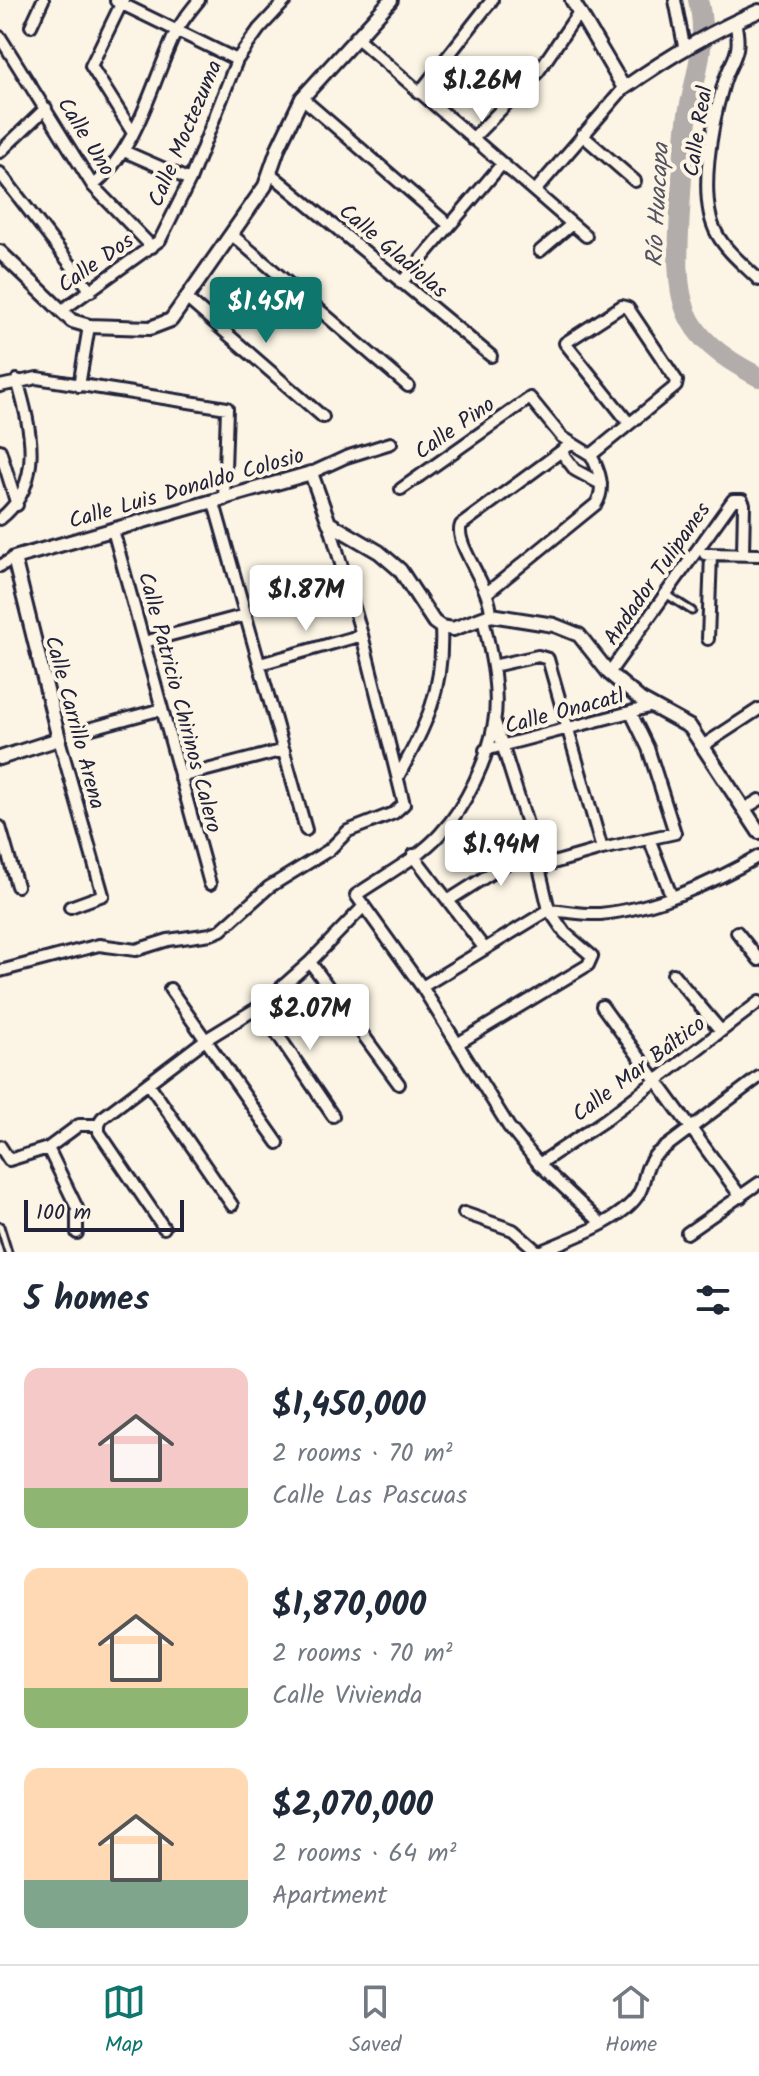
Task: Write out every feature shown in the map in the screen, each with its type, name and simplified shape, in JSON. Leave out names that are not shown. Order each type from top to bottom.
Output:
[{"type":"street","points":[[31,26],[43,0]]},
{"type":"street","points":[[93,186],[126,152],[176,32],[199,0]]},
{"type":"street","name":"Calle Moctezuma","points":[[152,247],[160,240],[190,180],[237,60],[259,29],[286,0]]},
{"type":"street","points":[[0,252],[72,321],[89,326],[150,328],[171,320],[271,174],[279,146],[302,98],[391,0]]},
{"type":"street","points":[[419,93],[492,0]]},
{"type":"street","points":[[675,0],[688,44]]},
{"type":"street","points":[[133,133],[91,66],[119,1],[237,60]]},
{"type":"street","points":[[472,139],[538,72],[576,6],[624,88]]},
{"type":"street","points":[[535,191],[624,88],[688,44],[719,33],[735,21],[759,11]]},
{"type":"street","name":"Calle Real","points":[[735,21],[739,47],[724,81],[715,116],[708,191],[716,233],[759,280]]},
{"type":"street","name":"Calle Uno","points":[[0,37],[93,186],[152,247]]},
{"type":"street","points":[[356,37],[586,236]]},
{"type":"street","points":[[302,98],[449,225]]},
{"type":"street","points":[[0,152],[46,108]]},
{"type":"street","points":[[582,135],[635,181]]},
{"type":"street","points":[[126,152],[190,180]]},
{"type":"street","points":[[401,283],[502,164]]},
{"type":"street","points":[[0,173],[91,291]]},
{"type":"street","name":"Calle Gladiolas","points":[[271,174],[491,356]]},
{"type":"street","points":[[540,251],[572,224]]},
{"type":"street","points":[[231,234],[408,386]]},
{"type":"street","name":"Calle Dos","points":[[61,311],[152,247]]},
{"type":"street","points":[[746,267],[759,262]]},
{"type":"street","points":[[186,298],[323,417]]},
{"type":"street","points":[[591,455],[676,386],[677,381],[628,308],[616,307],[565,343],[629,423]]},
{"type":"street","points":[[79,386],[89,326]]},
{"type":"street","points":[[0,386],[37,378],[227,408],[219,501],[246,615],[306,830]]},
{"type":"street","points":[[0,519],[17,506],[31,459],[28,419],[17,380]]},
{"type":"street","name":"Calle Pino","points":[[401,489],[530,398],[571,444]]},
{"type":"street","name":"Calle Luis Donaldo Colosio","points":[[14,558],[311,473],[391,443]]},
{"type":"street","points":[[457,1044],[591,961],[592,956],[565,933],[549,910],[534,846],[495,722],[488,592],[459,539],[461,525],[571,444],[591,455],[601,484],[601,496],[596,504],[488,592]]},
{"type":"street","points":[[0,450],[17,506]]},
{"type":"street","points":[[562,453],[575,470],[601,484]]},
{"type":"street","points":[[0,971],[99,945],[136,950],[168,940],[221,930],[269,887],[329,850],[348,831],[394,813],[404,804],[362,635],[311,473]]},
{"type":"street","name":"Andador Tulipanes","points":[[609,673],[730,502],[738,499],[744,504],[743,554]]},
{"type":"street","points":[[329,523],[379,552],[400,570],[434,622],[441,627],[453,629],[487,616],[554,625],[579,635],[609,673],[653,706],[690,727],[759,832]]},
{"type":"street","name":"Calle Patricio Chirinos Calero","points":[[113,530],[210,884]]},
{"type":"street","points":[[695,553],[759,555]]},
{"type":"street","points":[[708,639],[711,554]]},
{"type":"street","points":[[0,566],[14,558]]},
{"type":"street","name":"Calle Carrillo Arena","points":[[14,558],[59,739],[103,895],[70,907]]},
{"type":"street","points":[[144,642],[246,615]]},
{"type":"street","points":[[398,777],[421,735],[435,699],[443,663],[441,627]]},
{"type":"street","points":[[260,664],[362,635]]},
{"type":"street","points":[[493,666],[538,656],[548,659],[602,849]]},
{"type":"street","name":"Calle Onacatl","points":[[485,750],[653,706]]},
{"type":"street","points":[[92,728],[162,709]]},
{"type":"street","points":[[704,745],[759,709]]},
{"type":"street","points":[[539,867],[675,833],[648,748],[631,713]]},
{"type":"street","points":[[495,722],[460,809],[439,836],[356,895],[422,987],[509,1127],[539,1164],[602,1224]]},
{"type":"street","points":[[0,758],[59,739]]},
{"type":"street","points":[[180,777],[284,750]]},
{"type":"street","points":[[744,809],[759,800]]},
{"type":"street","points":[[0,827],[17,886]]},
{"type":"street","points":[[650,841],[671,895]]},
{"type":"street","points":[[449,900],[534,846]]},
{"type":"street","points":[[413,855],[485,949]]},
{"type":"street","points":[[422,987],[549,910],[599,914],[671,895],[726,875],[759,856]]},
{"type":"street","points":[[164,1228],[99,1132],[102,1118],[205,1040],[259,1007],[310,962],[364,906]]},
{"type":"street","points":[[737,932],[759,960]]},
{"type":"street","points":[[310,962],[399,1084]]},
{"type":"street","points":[[673,974],[721,1031]]},
{"type":"street","points":[[170,989],[278,1143]]},
{"type":"street","name":"Calle Mar Báltico","points":[[539,1164],[605,1120],[759,1002]]},
{"type":"street","points":[[602,1006],[741,1197]]},
{"type":"street","points":[[259,1007],[333,1116]]},
{"type":"street","points":[[464,1213],[513,1230],[539,1252],[602,1224],[636,1198],[642,1187],[644,1169],[655,1155],[759,1077]]},
{"type":"street","points":[[149,1084],[232,1205]]},
{"type":"street","points":[[0,1146],[9,1160],[48,1148],[79,1125],[99,1125]]},
{"type":"street","points":[[48,1148],[77,1208],[77,1233]]},
{"type":"street","points":[[687,1233],[759,1183]]},
{"type":"lane","points":[[666,594],[692,611]]},
{"type":"lane","points":[[0,1226],[8,1252]]},
{"type":"waterway","name":"Río Huacapa","points":[[698,0],[702,43],[684,151],[678,269],[681,292],[686,311],[696,329],[731,361],[759,377]]}]
